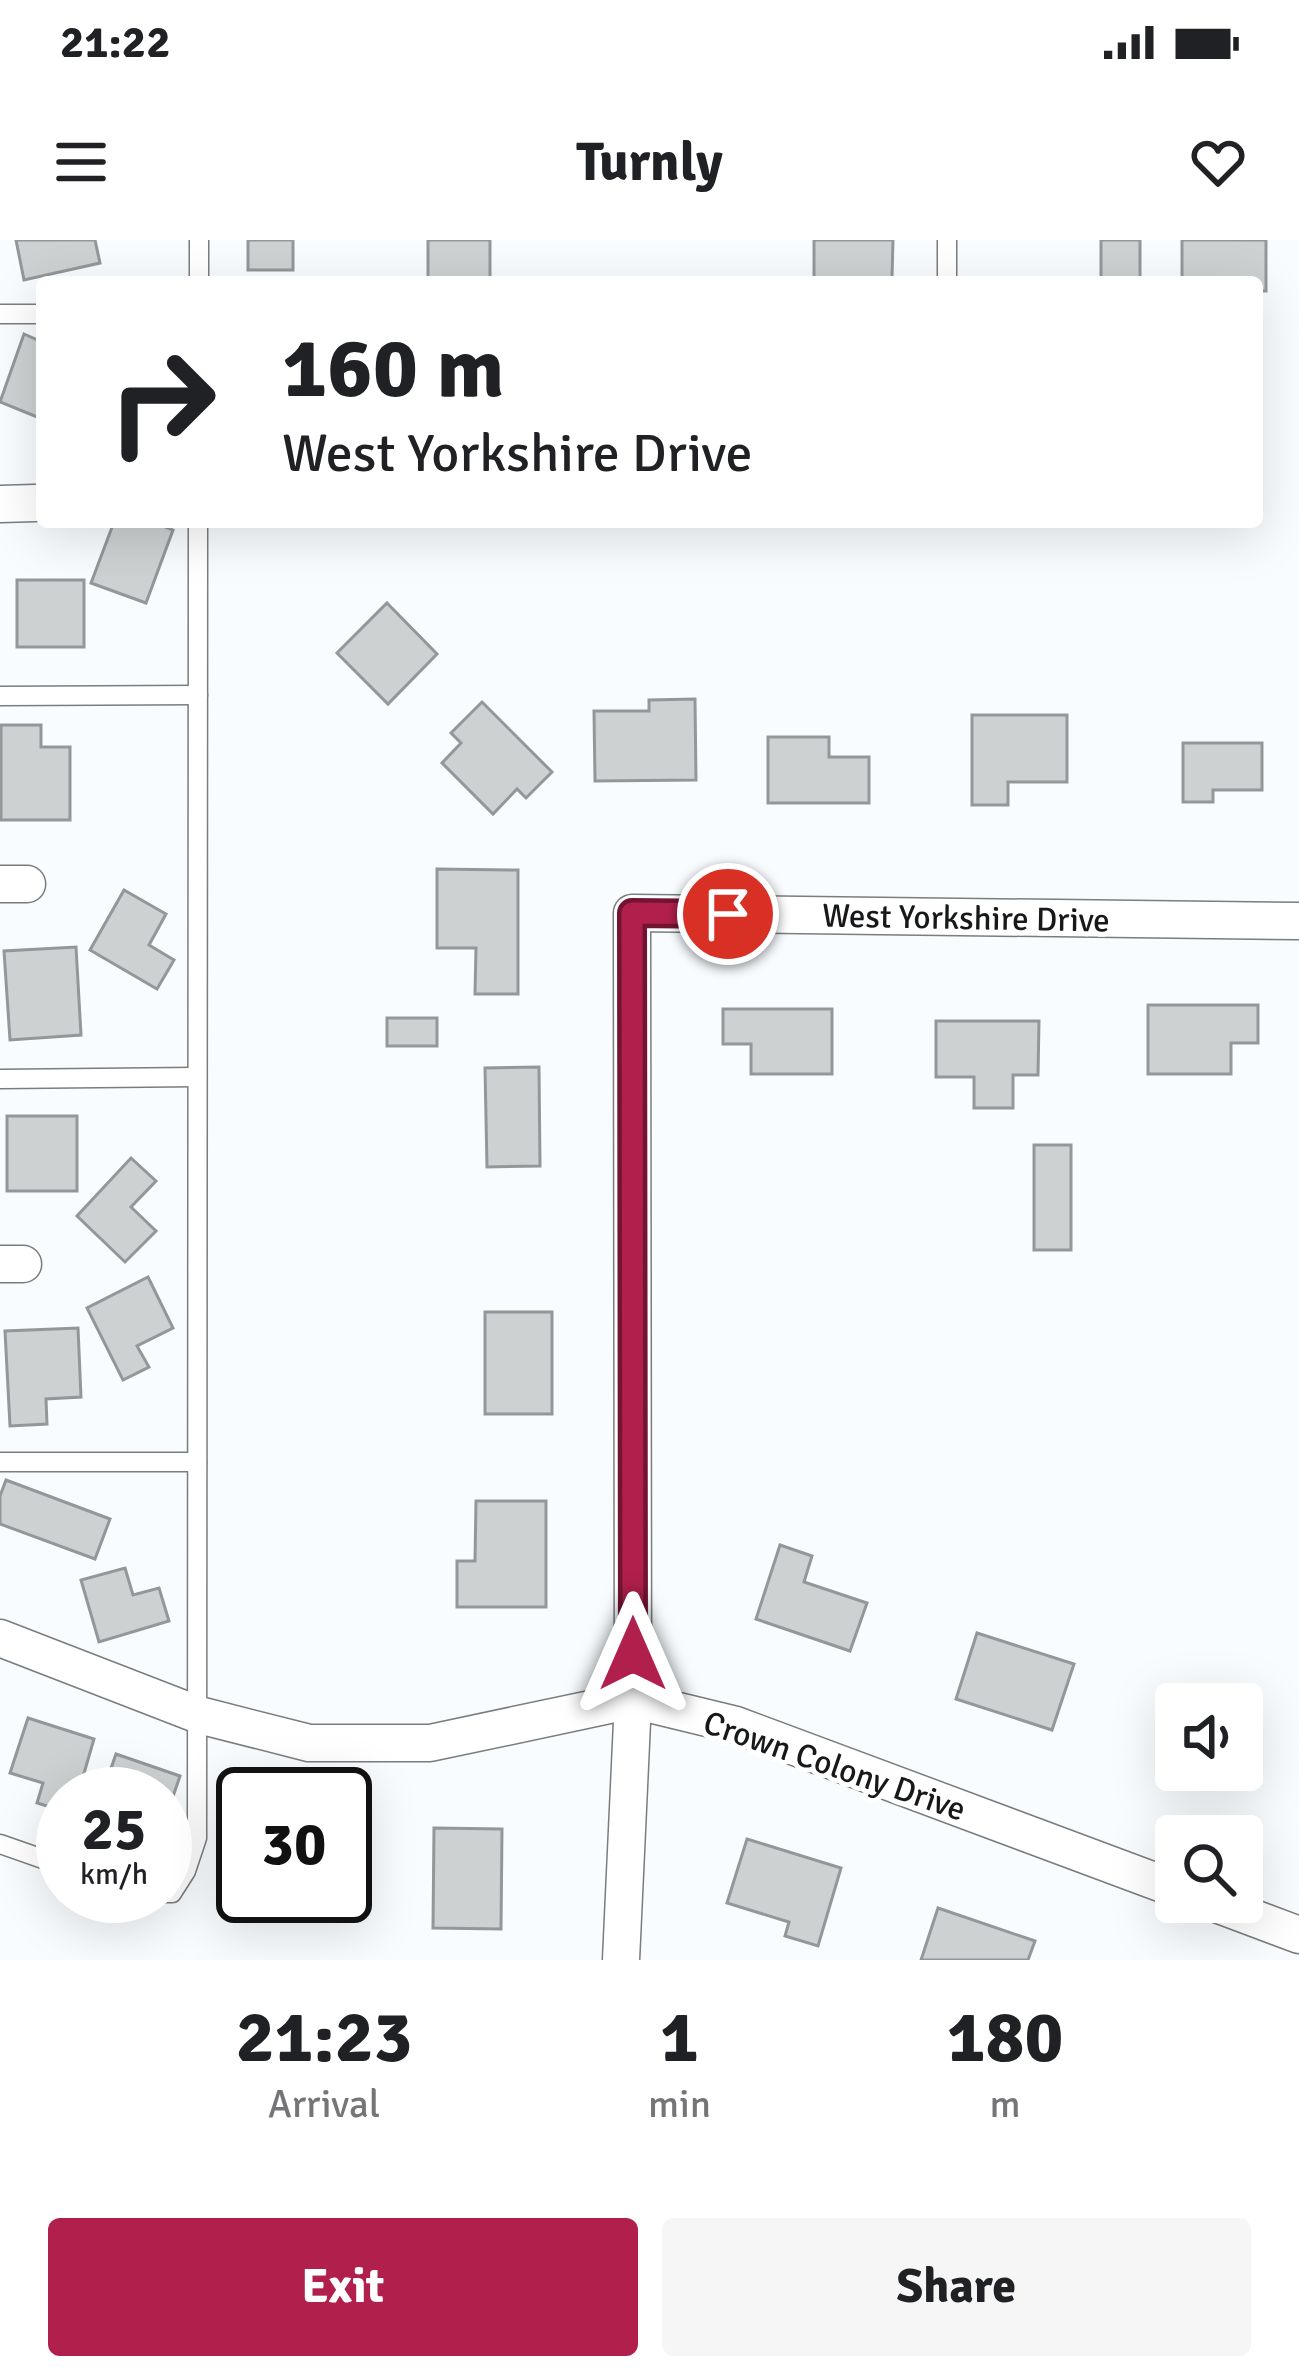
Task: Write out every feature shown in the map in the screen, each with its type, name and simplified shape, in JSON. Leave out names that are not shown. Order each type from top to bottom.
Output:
[{"type":"street","name":"West Yorkshire Drive","points":[[633,1700],[632,913],[1299,921]]},
{"type":"street","name":"Crown Colony Drive","points":[[0,1638],[198,1715],[308,1743],[430,1743],[633,1700],[736,1725],[1155,1881]]},
{"type":"street","points":[[621,1960],[633,1700]]},
{"type":"street","points":[[1263,1922],[1299,1935]]},
{"type":"lane","points":[[199,240],[199,276]]},
{"type":"lane","points":[[947,240],[947,276]]},
{"type":"lane","points":[[0,314],[36,314]]},
{"type":"lane","points":[[192,1850],[198,1715],[198,528]]},
{"type":"lane","points":[[0,696],[198,695]]},
{"type":"lane","points":[[0,1079],[196,1077]]},
{"type":"lane","points":[[0,1462],[197,1462]]},
{"type":"lane","points":[[0,1844],[36,1857]]},
{"type":"building","points":[[16,240],[95,240],[100,263],[24,280]]},
{"type":"building","points":[[248,240],[293,240],[293,270],[248,270]]},
{"type":"building","points":[[428,240],[490,240],[490,276],[428,276]]},
{"type":"building","points":[[814,240],[893,240],[892,276],[814,276]]},
{"type":"building","points":[[1101,240],[1140,240],[1140,276],[1101,276]]},
{"type":"building","points":[[1182,240],[1266,240],[1266,291],[1263,276],[1182,276]]},
{"type":"building","points":[[24,334],[36,339],[36,417],[0,402]]},
{"type":"building","points":[[112,528],[173,530],[146,603],[91,583]]},
{"type":"building","points":[[17,580],[84,580],[84,647],[17,647]]},
{"type":"building","points":[[387,603],[437,654],[388,704],[337,653]]},
{"type":"building","points":[[695,699],[696,780],[595,781],[594,711],[649,711],[649,700]]},
{"type":"building","points":[[482,702],[552,772],[526,798],[517,789],[493,814],[442,763],[461,743],[451,733]]},
{"type":"building","points":[[972,715],[1067,715],[1067,782],[1008,782],[1008,805],[972,805]]},
{"type":"building","points":[[1,725],[41,725],[41,747],[70,747],[70,820],[1,820]]},
{"type":"building","points":[[768,737],[829,737],[829,757],[869,757],[869,803],[768,803]]},
{"type":"building","points":[[1183,743],[1262,743],[1262,790],[1213,790],[1213,802],[1183,802]]},
{"type":"building","points":[[437,869],[518,870],[518,994],[475,994],[476,948],[437,948]]},
{"type":"building","points":[[124,890],[166,914],[149,945],[174,960],[157,989],[90,950]]},
{"type":"building","points":[[76,947],[81,1035],[10,1040],[4,951]]},
{"type":"building","points":[[1148,1005],[1258,1005],[1258,1043],[1231,1043],[1231,1074],[1148,1074]]},
{"type":"building","points":[[723,1009],[832,1009],[832,1074],[751,1074],[751,1044],[723,1044]]},
{"type":"building","points":[[387,1018],[437,1018],[437,1046],[387,1046]]},
{"type":"building","points":[[936,1021],[1039,1021],[1038,1075],[1013,1075],[1013,1108],[974,1108],[974,1077],[936,1077]]},
{"type":"building","points":[[539,1067],[540,1166],[487,1167],[485,1068]]},
{"type":"building","points":[[7,1116],[77,1116],[77,1191],[7,1191]]},
{"type":"building","points":[[1034,1145],[1071,1145],[1071,1250],[1034,1250]]},
{"type":"building","points":[[131,1158],[156,1181],[131,1207],[156,1231],[125,1262],[77,1216]]},
{"type":"building","points":[[148,1277],[173,1328],[137,1346],[149,1367],[123,1380],[87,1308]]},
{"type":"building","points":[[485,1312],[552,1312],[552,1414],[485,1414]]},
{"type":"building","points":[[78,1328],[81,1397],[46,1399],[47,1424],[10,1426],[5,1331]]},
{"type":"building","points":[[6,1480],[110,1519],[95,1559],[0,1524],[0,1496]]},
{"type":"building","points":[[476,1501],[546,1501],[546,1607],[457,1607],[457,1561],[475,1561]]},
{"type":"building","points":[[780,1545],[812,1556],[804,1582],[867,1603],[850,1651],[756,1619]]},
{"type":"building","points":[[125,1568],[133,1595],[159,1588],[169,1621],[99,1642],[81,1580]]},
{"type":"building","points":[[977,1633],[1074,1664],[1052,1730],[956,1699]]},
{"type":"building","points":[[28,1718],[94,1739],[86,1767],[36,1767],[36,1781],[10,1773]]},
{"type":"building","points":[[116,1754],[154,1767],[111,1767]]},
{"type":"building","points":[[434,1828],[502,1829],[501,1929],[433,1928]]},
{"type":"building","points":[[747,1839],[841,1868],[818,1946],[785,1936],[789,1922],[727,1903]]},
{"type":"building","points":[[938,1908],[1035,1941],[1028,1960],[921,1960]]},
{"type":"route","points":[[633,1654],[632,913],[728,914]]}]
